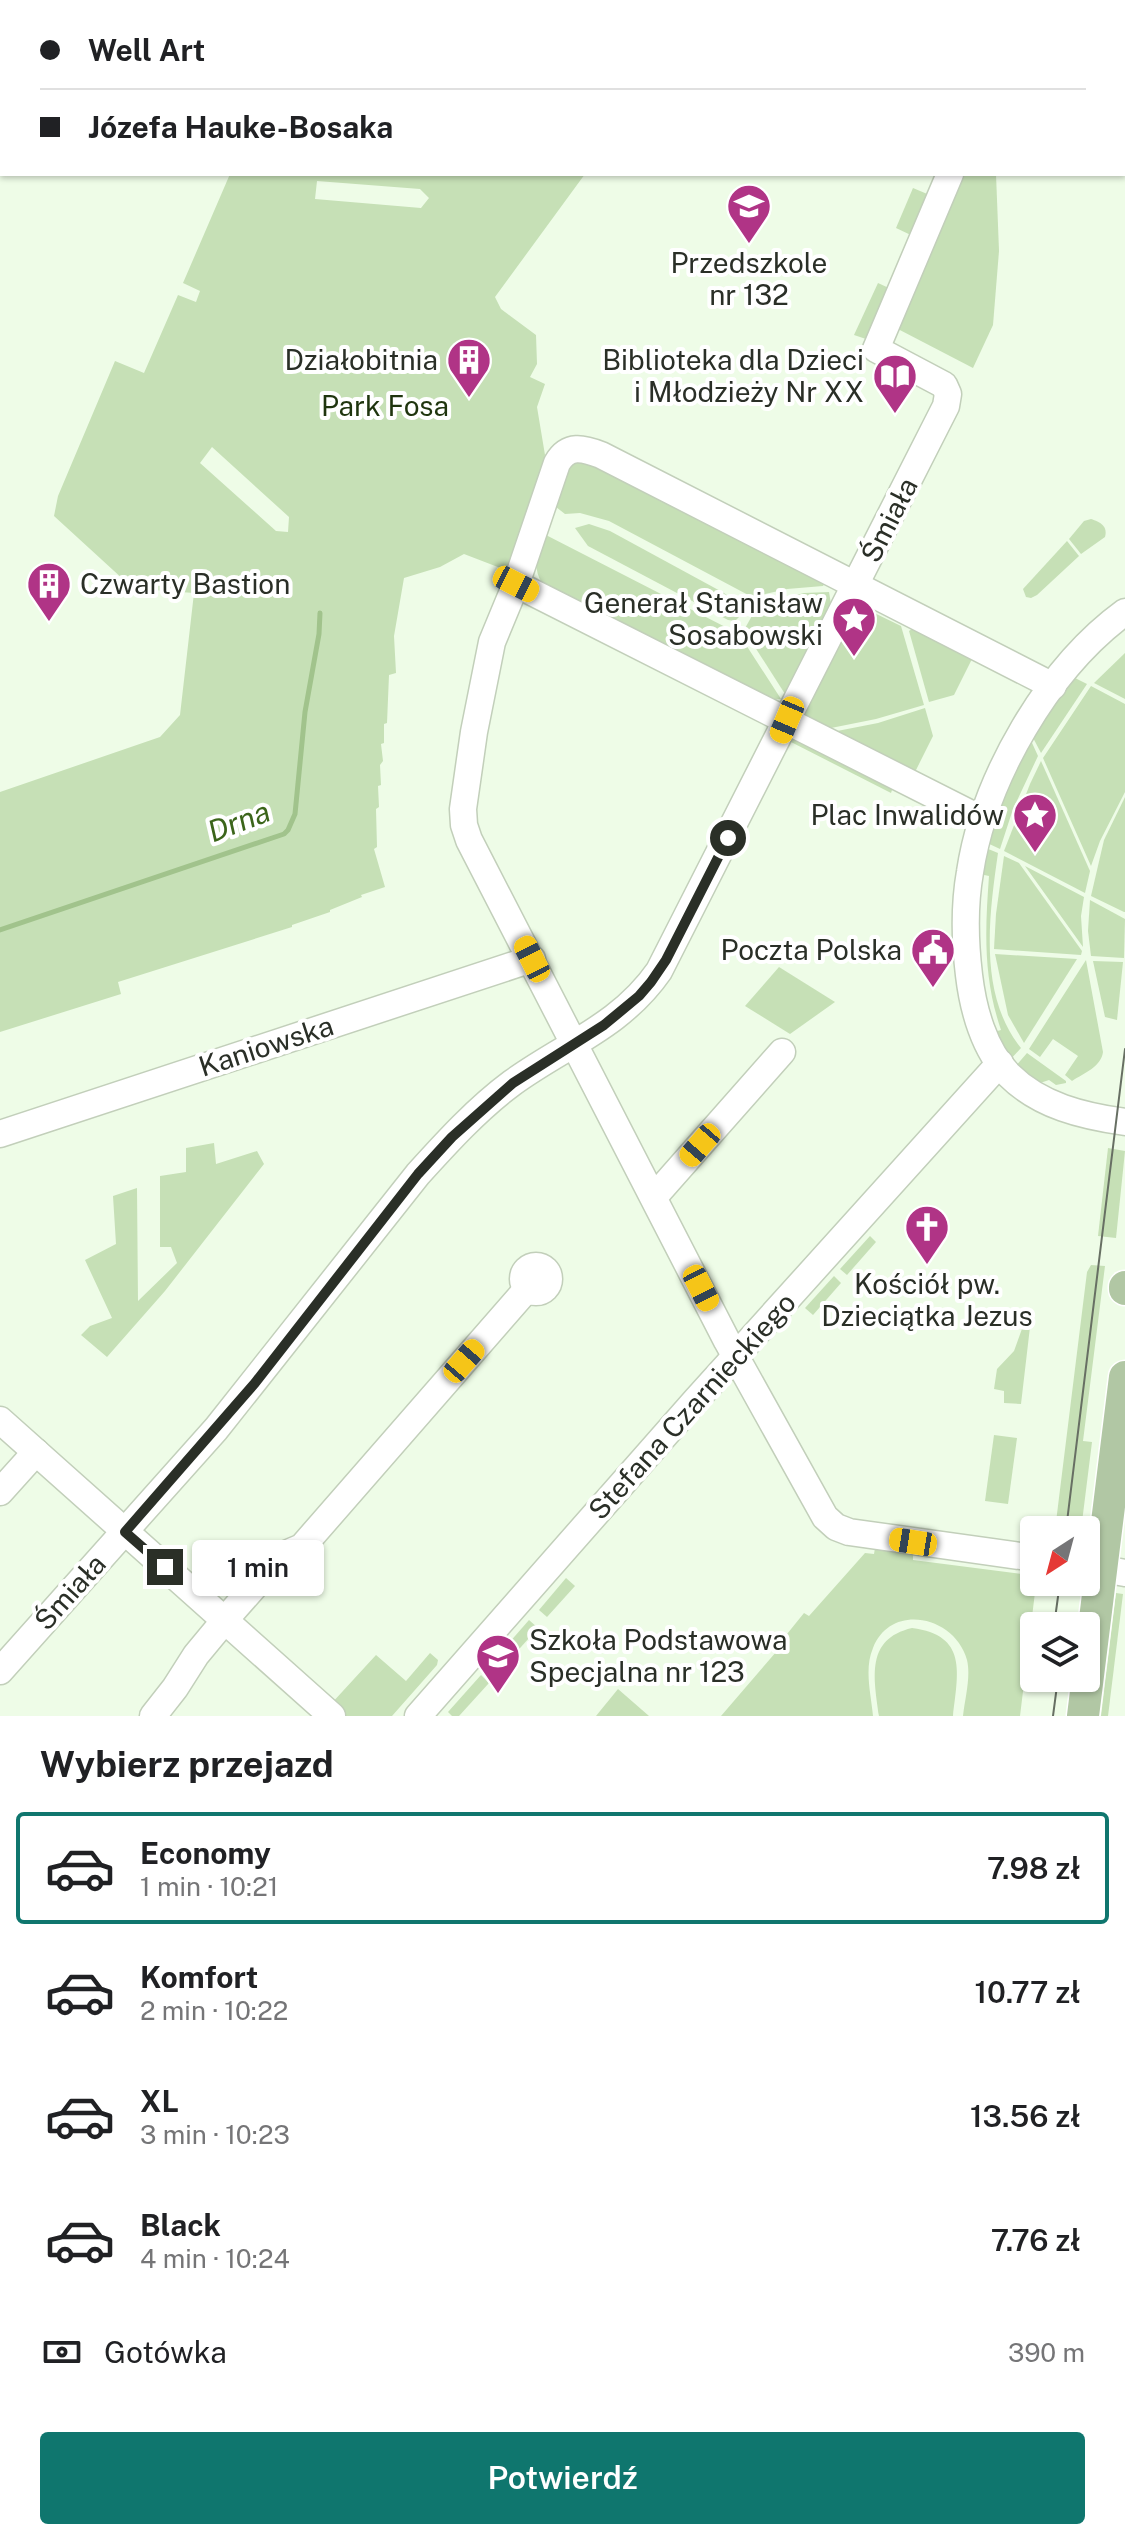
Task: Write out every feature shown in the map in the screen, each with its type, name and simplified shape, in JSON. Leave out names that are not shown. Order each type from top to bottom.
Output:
[{"type":"main road","points":[[1083,1716],[1104,1569],[1125,1377]]},
{"type":"street","name":"Śmiała","points":[[0,1671],[255,1383],[418,1174],[452,1137],[513,1083],[575,1045],[626,1007],[659,971],[948,400],[946,388],[940,382],[876,349],[949,176]]},
{"type":"street","points":[[1020,1556],[849,1532],[830,1523],[736,1356],[469,840],[463,818],[474,732],[492,642],[516,584],[557,463],[564,452],[577,448],[601,455],[1053,686]]},
{"type":"street","points":[[516,584],[983,820]]},
{"type":"street","points":[[1125,612],[1097,635],[1053,686],[1008,760],[983,820],[970,873],[967,907],[971,988],[986,1038],[1000,1063],[1017,1082],[1043,1100],[1088,1115],[1125,1122]]},
{"type":"street","name":"Kaniowska","points":[[0,1134],[532,959]]},
{"type":"street","points":[[654,1197],[782,1052]]},
{"type":"street","name":"Stefana Czarnieckiego","points":[[418,1716],[567,1544],[1000,1063]]},
{"type":"street","points":[[153,1716],[196,1655],[281,1556],[302,1547],[527,1289]]},
{"type":"street","points":[[0,1420],[332,1716]]},
{"type":"street","points":[[0,1492],[36,1452]]},
{"type":"green space","name":"Park Fosa","points":[[229,176],[584,176],[495,297],[501,309],[536,335],[537,364],[530,377],[545,384],[537,407],[545,455],[509,567],[503,569],[464,554],[440,567],[404,578],[394,636],[396,673],[389,675],[387,723],[384,724],[384,743],[381,744],[383,761],[380,765],[381,785],[378,786],[379,807],[376,809],[377,847],[374,849],[385,887],[292,927],[118,982],[121,994],[0,1032],[0,792],[160,737],[180,715],[194,593],[153,590],[153,583],[146,582],[145,590],[125,581],[54,516],[58,496],[115,361],[144,373],[178,295],[196,302],[200,291],[183,283]],"holes":[[[317,181],[420,189],[429,198],[421,208],[315,199]],[[212,447],[289,517],[288,532],[276,531],[200,463]]]},
{"type":"green space","points":[[961,176],[996,176],[999,251],[993,325],[973,368],[896,328]]},
{"type":"green space","points":[[913,188],[932,196],[915,237],[896,228]]},
{"type":"green space","points":[[878,283],[891,289],[870,338],[854,335]]},
{"type":"green space","points":[[585,459],[826,581],[823,586],[787,589],[752,597],[609,521],[580,513],[565,514],[556,507],[560,483],[569,463]]},
{"type":"green space","points":[[1091,519],[1104,527],[1105,537],[1081,554],[1069,539],[1084,521]]},
{"type":"green space","points":[[589,524],[610,531],[724,593],[740,605],[741,615],[735,621],[728,620],[588,546],[575,528]]},
{"type":"green space","points":[[544,534],[739,634],[781,699],[770,700],[542,583],[536,565]]},
{"type":"green space","points":[[1067,541],[1079,556],[1037,595],[1026,597],[1023,589]]},
{"type":"green space","points":[[829,592],[831,604],[785,694],[744,630],[758,605],[804,593]]},
{"type":"green space","points":[[862,607],[901,626],[924,705],[826,729],[804,715],[858,608]]},
{"type":"green space","points":[[915,627],[973,657],[954,695],[929,702],[909,631]]},
{"type":"green space","points":[[1125,653],[1125,699],[1094,683]]},
{"type":"green space","points":[[1069,675],[1087,684],[1041,753],[1030,732]]},
{"type":"green space","points":[[1091,686],[1125,704],[1125,792],[1091,866],[1043,758]]},
{"type":"green space","points":[[925,708],[933,736],[914,774],[832,732],[878,723]]},
{"type":"green space","points":[[1028,734],[1038,756],[1013,809],[1000,849],[983,841]]},
{"type":"green space","points":[[794,737],[893,787],[891,793],[791,742]]},
{"type":"green space","points":[[1041,761],[1090,871],[1085,893],[1004,851]]},
{"type":"green space","points":[[1125,797],[1124,912],[1091,896],[1104,840]]},
{"type":"green space","points":[[981,846],[998,853],[990,928],[992,980],[1007,1027],[1021,1048],[1008,1062],[990,1033],[1001,1030],[988,972],[989,876],[975,873]]},
{"type":"green space","points":[[1004,856],[1019,863],[1082,951],[1081,955],[994,949]]},
{"type":"green space","points":[[1025,866],[1084,897],[1081,916],[1083,947]]},
{"type":"green space","points":[[1090,900],[1125,919],[1124,958],[1091,956],[1088,931]]},
{"type":"green space","points":[[995,954],[1077,959],[1024,1043],[1008,1015]]},
{"type":"green space","points":[[1086,960],[1103,1052],[1095,1066],[1072,1081],[1065,1075],[1078,1056],[1053,1039],[1040,1057],[1029,1049]]},
{"type":"green space","points":[[1093,961],[1123,962],[1117,1020],[1105,1017]]},
{"type":"green space","points":[[779,967],[835,1002],[790,1034],[745,1006]]},
{"type":"green space","points":[[1027,1053],[1066,1083],[1056,1085],[1049,1080],[1034,1085],[1014,1068]]},
{"type":"green space","points":[[214,1143],[216,1164],[257,1151],[264,1164],[165,1291],[107,1357],[81,1335],[90,1326],[112,1318],[85,1260],[116,1244],[113,1196],[137,1188],[138,1301],[177,1263],[171,1247],[160,1247],[160,1176],[186,1172],[186,1148]]},
{"type":"green space","points":[[1108,1148],[1125,1151],[1116,1238],[1098,1236]]},
{"type":"green space","points":[[870,1236],[876,1242],[847,1275],[840,1269]]},
{"type":"green space","points":[[1091,1265],[1105,1266],[1083,1441],[1092,1442],[1083,1516],[1057,1516],[1087,1272]]},
{"type":"green space","points":[[834,1276],[841,1283],[813,1315],[805,1308]]},
{"type":"green space","points":[[1023,1326],[1030,1327],[1021,1404],[1004,1403],[1004,1391],[994,1389],[997,1369],[1014,1351]]},
{"type":"green space","points":[[994,1435],[1017,1438],[1008,1504],[985,1501]]},
{"type":"green space","points":[[875,1548],[913,1553],[913,1560],[1020,1574],[1020,1596],[1035,1596],[1033,1612],[1020,1612],[1020,1692],[1023,1692],[1020,1716],[963,1716],[968,1673],[967,1660],[960,1645],[950,1633],[937,1625],[922,1620],[907,1620],[894,1624],[882,1634],[870,1656],[873,1716],[721,1716],[789,1637],[787,1634],[804,1613],[809,1616],[865,1553],[874,1554]]},
{"type":"green space","points":[[566,1578],[575,1586],[547,1617],[539,1610]]},
{"type":"green space","points":[[1116,1593],[1123,1594],[1108,1716],[1101,1716]]},
{"type":"green space","points":[[529,1620],[538,1628],[496,1675],[488,1667]]},
{"type":"green space","points":[[912,1628],[930,1632],[951,1648],[957,1671],[953,1716],[879,1716],[875,1674],[880,1651],[886,1641],[897,1633]]},
{"type":"green space","points":[[430,1653],[438,1660],[437,1665],[392,1716],[345,1716],[331,1704],[376,1655],[406,1681]]},
{"type":"green space","points":[[481,1675],[489,1683],[459,1716],[452,1716],[448,1712]]},
{"type":"green space","points":[[618,1689],[649,1716],[596,1716]]},
{"type":"waterway","name":"Drna","points":[[0,930],[284,834],[295,814],[305,712],[320,613]]},
{"type":"tram line","points":[[1068,1516],[1125,1049]]},
{"type":"tram line","points":[[1056,1612],[1058,1596]]},
{"type":"tram line","points":[[1053,1716],[1056,1692]]},
{"type":"place","name":"Przedszkole nr 132","points":[[749,245]]},
{"type":"place","name":"Działobitnia","points":[[469,399]]},
{"type":"place","name":"Biblioteka dla Dzieci i Młodzieży Nr XX","points":[[895,415]]},
{"type":"place","name":"Czwarty Bastion","points":[[49,623]]},
{"type":"place","name":"Generał Stanisław Sosabowski","points":[[854,658]]},
{"type":"place","name":"Plac Inwalidów","points":[[1035,854]]},
{"type":"place","name":"Poczta Polska","points":[[933,989]]},
{"type":"place","name":"Kościół pw. Dzieciątka Jezus","points":[[927,1266]]},
{"type":"place","name":"Szkoła Podstawowa Specjalna nr 123","points":[[498,1695]]},
{"type":"route","points":[[165,1567],[125,1532],[255,1383],[418,1174],[452,1137],[513,1083],[604,1025],[639,996],[666,960],[728,838]]}]
